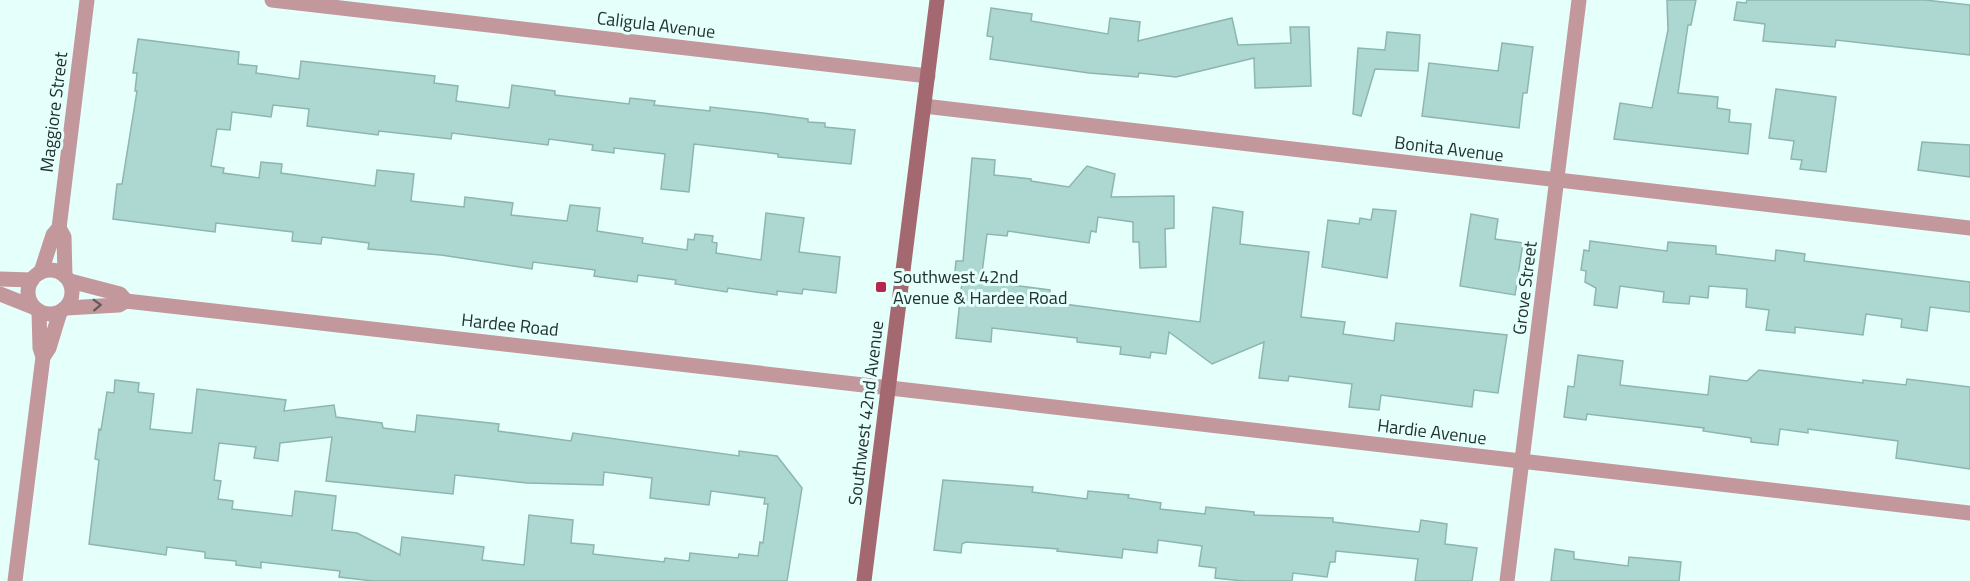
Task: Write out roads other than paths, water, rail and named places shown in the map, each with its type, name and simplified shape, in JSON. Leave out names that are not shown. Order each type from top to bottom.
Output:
[{"type":"main road","name":"Southwest 42nd Avenue","points":[[864,581],[937,0]]},
{"type":"street","name":"Maggiore Street","points":[[36,276],[53,235],[59,228],[87,0]]},
{"type":"street","name":"Caligula Avenue","points":[[272,0],[928,76]]},
{"type":"street","name":"Grove Street","points":[[1507,581],[1579,0]]},
{"type":"street","name":"Bonita Avenue","points":[[924,106],[1970,228]]},
{"type":"street","name":"Maggiore Street","points":[[59,228],[64,237],[67,278]]},
{"type":"street","points":[[0,279],[36,276],[53,270],[67,278],[72,295],[43,357]]},
{"type":"street","points":[[15,581],[43,357],[36,309],[28,293],[36,276]]},
{"type":"street","name":"Hardee Road","points":[[67,278],[120,294],[126,300],[890,388]]},
{"type":"street","points":[[0,294],[53,314],[63,310]]},
{"type":"street","name":"Hardee Road","points":[[63,310],[119,305],[126,300]]},
{"type":"street","name":"Hardie Avenue","points":[[890,388],[1970,513]]},
{"type":"place","name":"Southwest 42nd Avenue & Hardee Road","points":[[881,287]]}]
